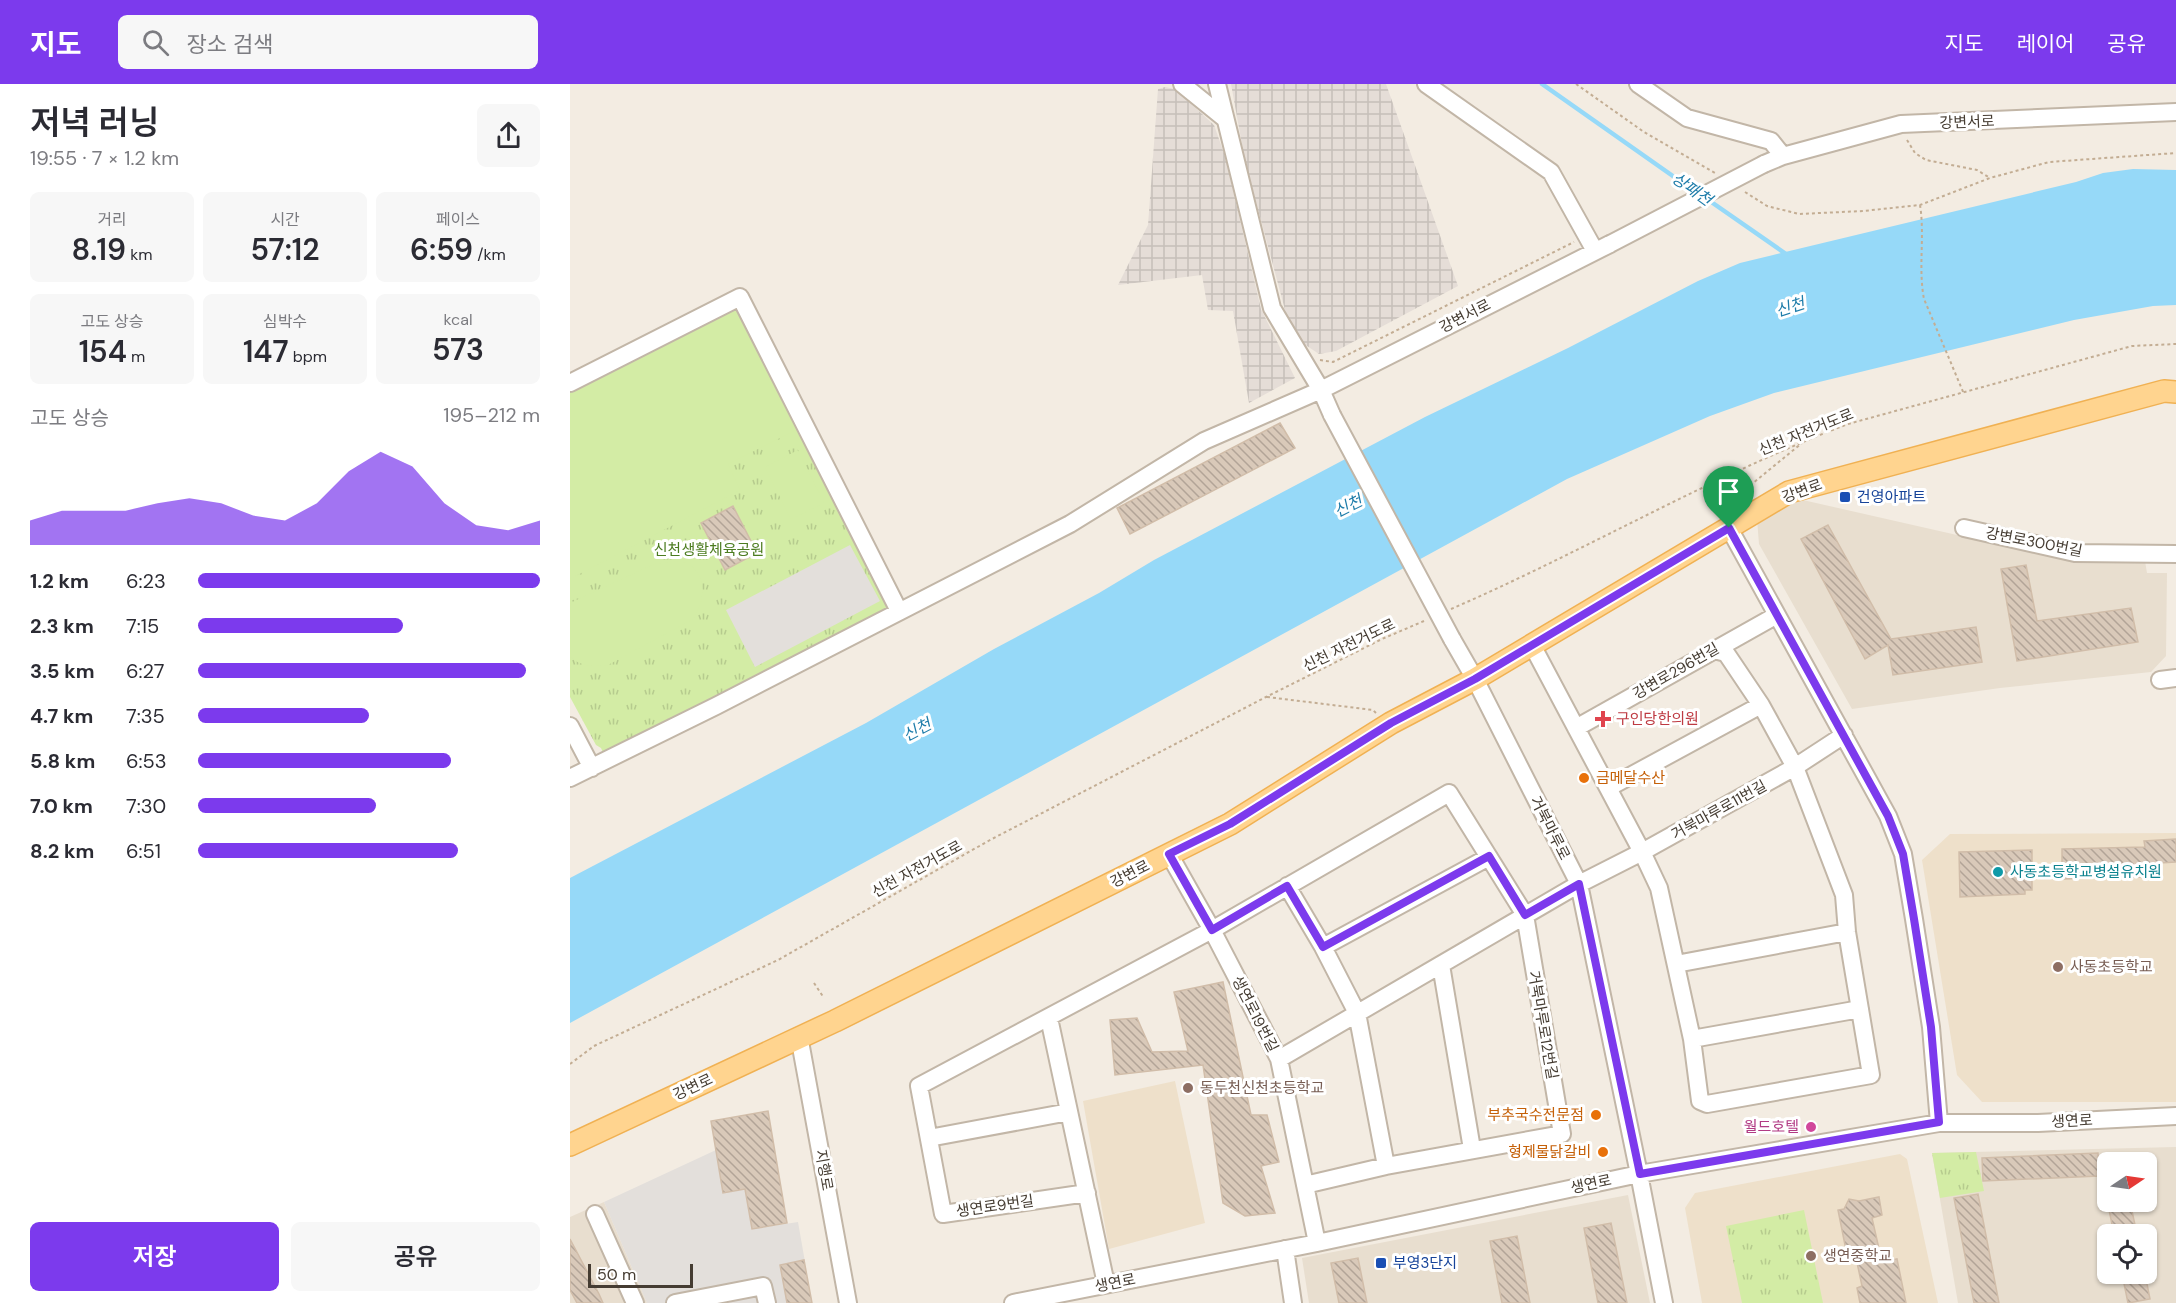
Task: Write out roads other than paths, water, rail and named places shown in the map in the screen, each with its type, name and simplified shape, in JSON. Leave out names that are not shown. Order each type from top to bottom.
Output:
[{"type":"main road","name":"강변로","points":[[570,1145],[835,1021],[1230,824],[1391,723],[1475,679],[1789,492],[2164,391],[2176,393]]},
{"type":"street","points":[[1182,84],[1224,118]]},
{"type":"street","name":"거북마루로","points":[[1217,84],[1272,308],[1321,390],[1332,415],[1475,679],[1579,884],[1640,1174],[1664,1303]]},
{"type":"street","points":[[1426,84],[1551,172],[1597,243]]},
{"type":"street","points":[[1638,84],[1687,118],[1771,141],[1783,156]]},
{"type":"street","name":"강변서로","points":[[570,778],[736,696],[1070,524],[1204,441],[1321,390],[1597,243],[1783,156],[1901,124],[2176,112]]},
{"type":"street","points":[[570,383],[740,297],[899,611]]},
{"type":"street","points":[[1729,528],[1888,816],[1903,854],[1931,1027],[1939,1122]]},
{"type":"street","name":"강변로300번길","points":[[1964,528],[2075,553],[2176,554]]},
{"type":"street","name":"강변로296번길","points":[[1576,728],[1777,615]]},
{"type":"street","points":[[1532,645],[1659,888],[1692,1040],[1700,1101],[1707,1104],[1871,1075],[1847,932],[1844,895],[1796,767],[1761,705],[1726,653],[1714,650]]},
{"type":"street","points":[[1608,788],[1761,705]]},
{"type":"street","points":[[570,726],[592,768]]},
{"type":"street","name":"거북마루로11번길","points":[[1579,884],[1796,767],[1844,735]]},
{"type":"street","name":"거북마루로12번길","points":[[1287,886],[1449,792],[1525,915],[1562,1134],[1472,1149]]},
{"type":"street","name":"생연로19번길","points":[[1169,854],[1212,930],[1279,1059],[1317,1242]]},
{"type":"street","points":[[1323,947],[1489,856]]},
{"type":"street","points":[[1279,1059],[1579,884]]},
{"type":"street","points":[[1212,930],[1287,886],[1323,947],[1357,1013],[1386,1166]]},
{"type":"street","name":"생연로9번길","points":[[1087,1193],[943,1214],[919,1086],[1212,930]]},
{"type":"street","points":[[1676,964],[1847,932]]},
{"type":"street","points":[[1305,1185],[1472,1149],[1440,965]]},
{"type":"street","points":[[1692,1040],[1860,1009]]},
{"type":"street","points":[[1049,1018],[1106,1284]]},
{"type":"street","name":"지행로","points":[[799,1036],[848,1303]]},
{"type":"street","points":[[929,1138],[1069,1112]]},
{"type":"street","name":"생연로","points":[[1013,1303],[1285,1249],[1640,1174],[1939,1122],[2038,1123],[2176,1116]]},
{"type":"street","points":[[595,1214],[635,1303]]},
{"type":"street","points":[[1285,1249],[1293,1303]]},
{"type":"street","points":[[675,1303],[764,1286],[767,1303]]},
{"type":"water","name":"신천","points":[[2133,169],[2176,170],[2176,305],[2153,306],[2074,320],[1774,393],[1710,416],[1567,479],[570,1023],[570,878],[866,723],[1154,560],[1425,417],[1568,348],[1698,281],[1740,263],[2076,182],[2103,173]]},
{"type":"waterway","name":"상패천","points":[[1542,84],[1697,193]]},
{"type":"waterway","name":"상패천","points":[[1707,199],[1786,254]]},
{"type":"place","name":"건영아파트","points":[[1845,497]]},
{"type":"place","name":"구인당한의원","points":[[1603,719]]},
{"type":"place","name":"금메달수산","points":[[1584,778]]},
{"type":"place","name":"사동초등학교병설유치원","points":[[1998,872]]},
{"type":"place","name":"사동초등학교","points":[[2058,967]]},
{"type":"place","name":"동두천신천초등학교","points":[[1188,1088]]},
{"type":"place","name":"부추국수전문점","points":[[1596,1115]]},
{"type":"place","name":"월드호텔","points":[[1811,1127]]},
{"type":"place","name":"형제물닭갈비","points":[[1603,1152]]},
{"type":"place","name":"생연중학교","points":[[1811,1256]]},
{"type":"place","name":"부영3단지","points":[[1381,1263]]},
{"type":"park label","name":"신천생활체육공원","points":[[709,550]]}]
